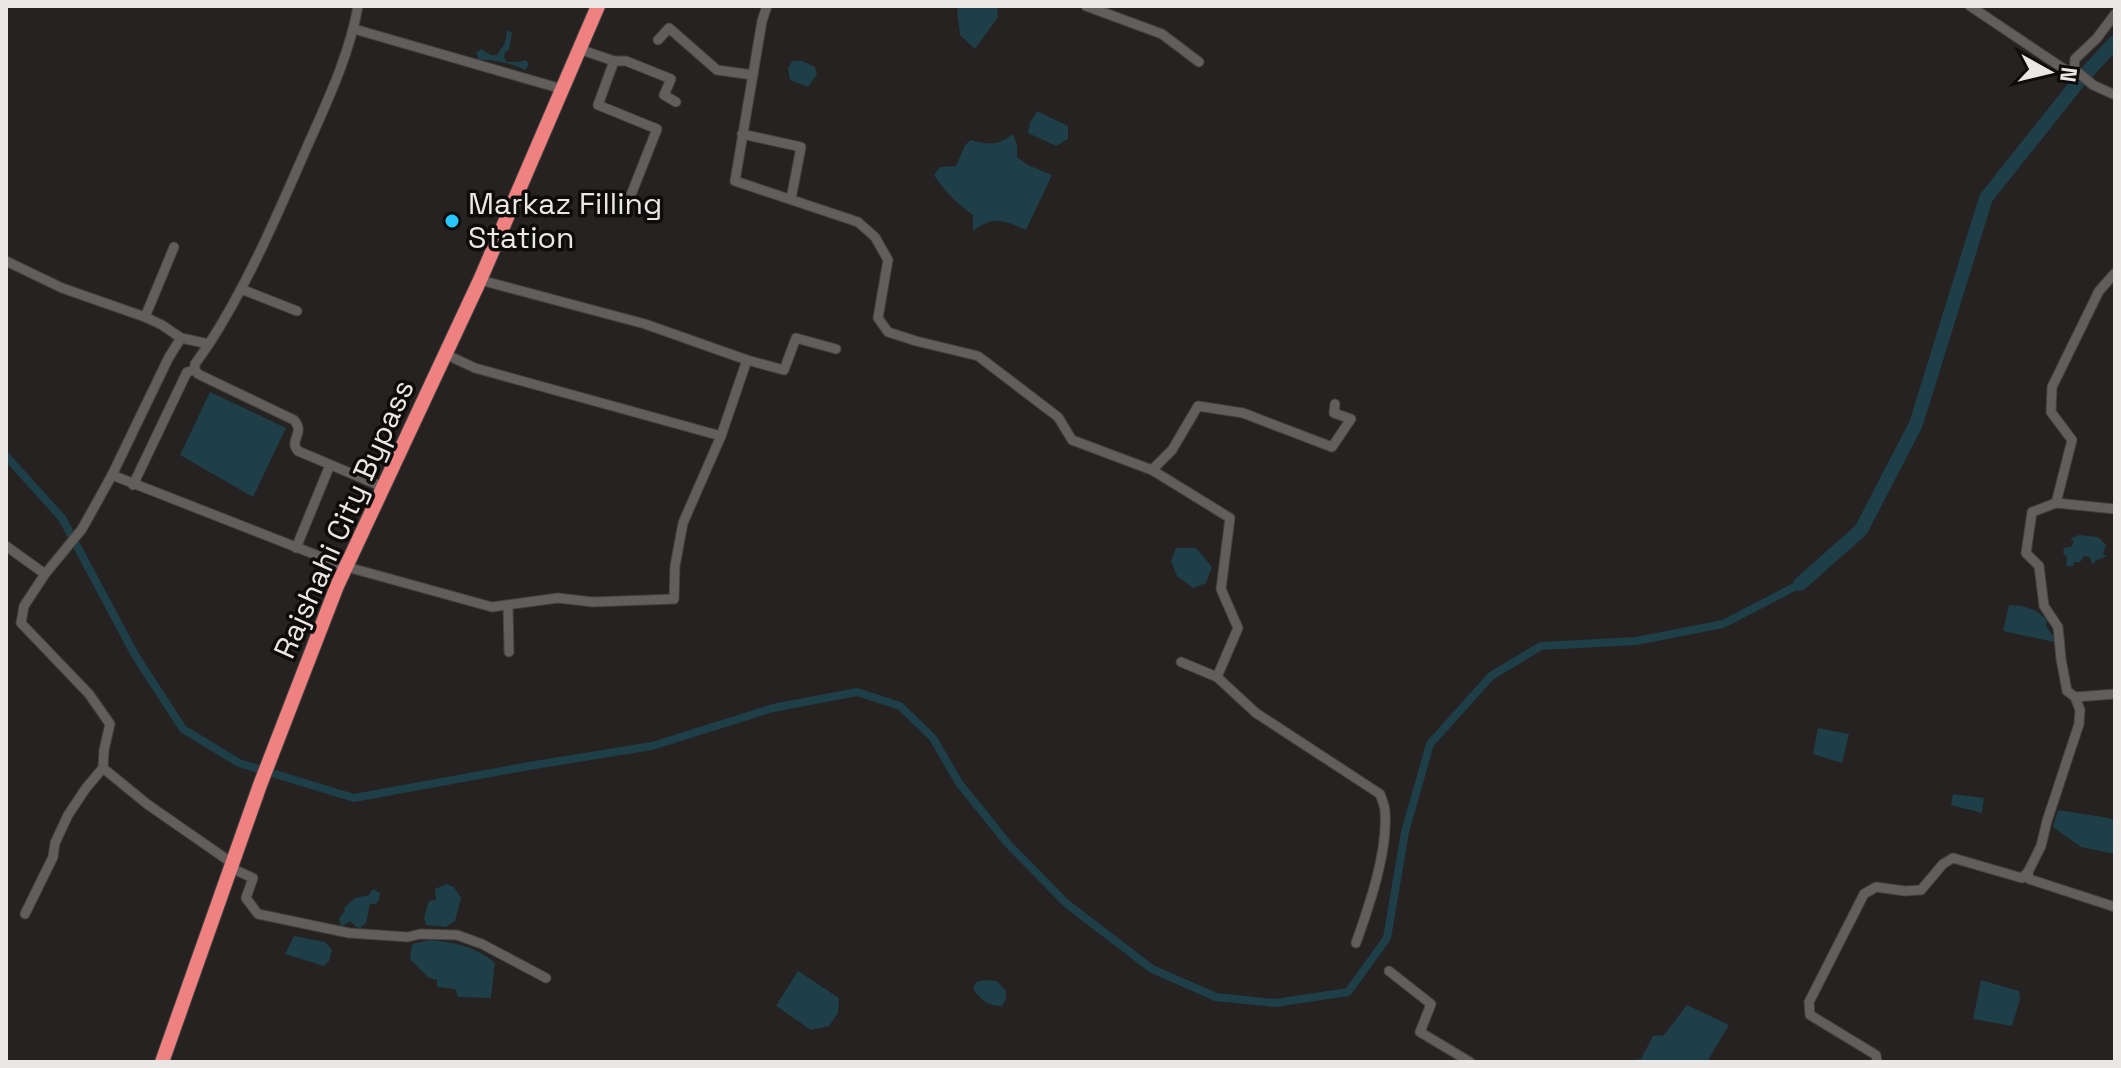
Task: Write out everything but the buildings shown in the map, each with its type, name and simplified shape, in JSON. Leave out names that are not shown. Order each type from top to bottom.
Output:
[{"type":"highway","name":"Rajshahi City Bypass","points":[[162,1062],[260,785],[337,586],[480,280],[598,6]]},
{"type":"street","points":[[358,6],[354,29],[327,102],[233,307],[195,364],[195,370],[294,420],[300,431],[294,442],[298,451],[383,487]]},
{"type":"street","points":[[767,6],[735,181],[858,222],[875,237],[888,260],[878,318],[888,332],[978,356],[1058,417],[1072,440],[1152,470],[1230,518],[1221,589],[1238,628],[1217,677]]},
{"type":"street","points":[[1086,6],[1162,34],[1199,62]]},
{"type":"street","points":[[1970,6],[2061,67],[2068,71],[2074,69]]},
{"type":"street","points":[[2074,69],[2075,59],[2097,38],[2115,14]]},
{"type":"street","points":[[658,40],[669,28],[717,70],[753,75]]},
{"type":"street","points":[[354,29],[562,89]]},
{"type":"street","points":[[579,49],[614,61],[626,61],[671,79],[664,95],[676,102]]},
{"type":"street","points":[[614,61],[598,105],[657,129],[629,200]]},
{"type":"street","points":[[2074,69],[2093,85],[2115,95]]},
{"type":"street","points":[[742,134],[801,147],[791,199]]},
{"type":"street","points":[[145,317],[174,247]]},
{"type":"street","points":[[6,261],[62,288],[145,317],[181,338],[209,344]]},
{"type":"street","points":[[2056,503],[2072,440],[2051,412],[2052,387],[2099,291],[2115,273]]},
{"type":"street","points":[[480,280],[645,324],[784,370],[796,338],[836,349]]},
{"type":"street","points":[[241,289],[297,311]]},
{"type":"street","points":[[25,914],[53,857],[55,843],[68,815],[103,768],[110,724],[89,694],[21,623],[24,606],[45,574],[82,529],[181,338]]},
{"type":"street","points":[[445,354],[475,368],[721,436]]},
{"type":"street","points":[[112,475],[347,567],[492,607],[558,598],[593,602],[674,599],[675,566],[683,523],[721,436],[747,360]]},
{"type":"street","points":[[133,485],[187,372],[195,370]]},
{"type":"street","points":[[1152,470],[1172,450],[1198,406],[1243,413],[1332,447],[1351,419],[1334,413],[1335,404]]},
{"type":"street","points":[[296,548],[330,465]]},
{"type":"street","points":[[1877,1062],[1876,1055],[1810,1015],[1809,1002],[1864,894],[1876,887],[1921,890],[1943,864],[1953,858],[2022,878],[2028,872],[2041,846],[2079,724],[2080,710],[2075,697],[2067,691],[2058,627],[2044,606],[2039,566],[2026,553],[2032,512],[2056,503],[2115,509]]},
{"type":"street","points":[[6,546],[45,574]]},
{"type":"street","points":[[508,605],[509,652]]},
{"type":"street","points":[[1181,662],[1217,677],[1256,713],[1380,794],[1385,811],[1383,842],[1373,896],[1356,943]]},
{"type":"street","points":[[2075,697],[2115,694]]},
{"type":"street","points":[[103,768],[147,804],[253,878],[246,898],[258,914],[349,933],[408,937],[420,934],[457,935],[482,944],[546,978]]},
{"type":"street","points":[[2028,872],[2029,879],[2115,907]]},
{"type":"street","points":[[1389,971],[1431,1004],[1420,1032],[1470,1062]]},
{"type":"water","points":[[959,6],[997,6],[998,17],[975,49],[960,35]]},
{"type":"water","points":[[507,30],[512,33],[509,50],[504,57],[507,62],[526,60],[529,65],[525,70],[503,62],[479,60],[476,53],[481,49],[497,55],[505,43]]},
{"type":"water","points":[[792,61],[802,61],[815,67],[817,74],[808,87],[790,80],[788,68]]},
{"type":"water","points":[[1037,111],[1068,126],[1068,139],[1056,146],[1028,133]]},
{"type":"water","points":[[1013,134],[1017,157],[1052,175],[1026,230],[993,221],[973,231],[973,215],[942,187],[934,175],[940,167],[956,166],[965,145],[971,140],[993,143]]},
{"type":"water","points":[[210,392],[286,428],[253,497],[180,455]]},
{"type":"water","points":[[2079,535],[2098,537],[2106,545],[2103,554],[2107,556],[2093,565],[2089,557],[2084,556],[2073,566],[2066,566],[2064,548],[2071,547],[2074,541],[2070,539]]},
{"type":"water","points":[[1176,548],[1196,548],[1212,567],[1206,583],[1193,588],[1177,576],[1171,561]]},
{"type":"water","points":[[2009,605],[2030,608],[2043,616],[2054,642],[2003,631]]},
{"type":"water","points":[[1818,728],[1849,734],[1842,763],[1813,754]]},
{"type":"water","points":[[1953,794],[1984,798],[1982,813],[1951,805]]},
{"type":"water","points":[[2058,810],[2115,821],[2115,854],[2081,847],[2053,827]]},
{"type":"water","points":[[447,884],[454,887],[461,898],[455,921],[446,927],[426,925],[424,918],[429,901],[436,900],[435,889]]},
{"type":"water","points":[[373,889],[380,893],[379,900],[376,904],[370,904],[366,923],[359,929],[350,921],[341,927],[339,918],[344,908],[355,898],[369,895]]},
{"type":"water","points":[[294,936],[325,942],[332,950],[329,961],[324,966],[285,954]]},
{"type":"water","points":[[431,940],[473,949],[495,963],[491,998],[458,997],[455,989],[437,987],[437,980],[429,978],[410,959],[412,944]]},
{"type":"water","points":[[798,971],[839,998],[838,1013],[829,1026],[811,1030],[776,1006]]},
{"type":"water","points":[[1981,980],[2019,991],[2020,999],[2012,1026],[1973,1019]]},
{"type":"water","points":[[997,981],[1006,991],[1002,1006],[985,1002],[973,989],[976,982]]},
{"type":"water","points":[[1687,1005],[1729,1025],[1707,1062],[1622,1062],[1641,1059],[1653,1036],[1664,1035]]},
{"type":"waterway","points":[[1800,584],[1861,530],[1916,424],[1986,198],[2079,81],[2115,42]]},
{"type":"waterway","points":[[6,456],[62,518],[135,655],[183,729],[239,763],[354,798],[652,746],[773,708],[857,692],[900,706],[933,738],[959,783],[1009,845],[1067,904],[1152,969],[1216,997],[1275,1003],[1348,992],[1387,938],[1405,832],[1430,744],[1491,676],[1541,646],[1636,641],[1723,624],[1800,584]]},
{"type":"place","name":"Markaz Filling Station","points":[[452,221]]}]
